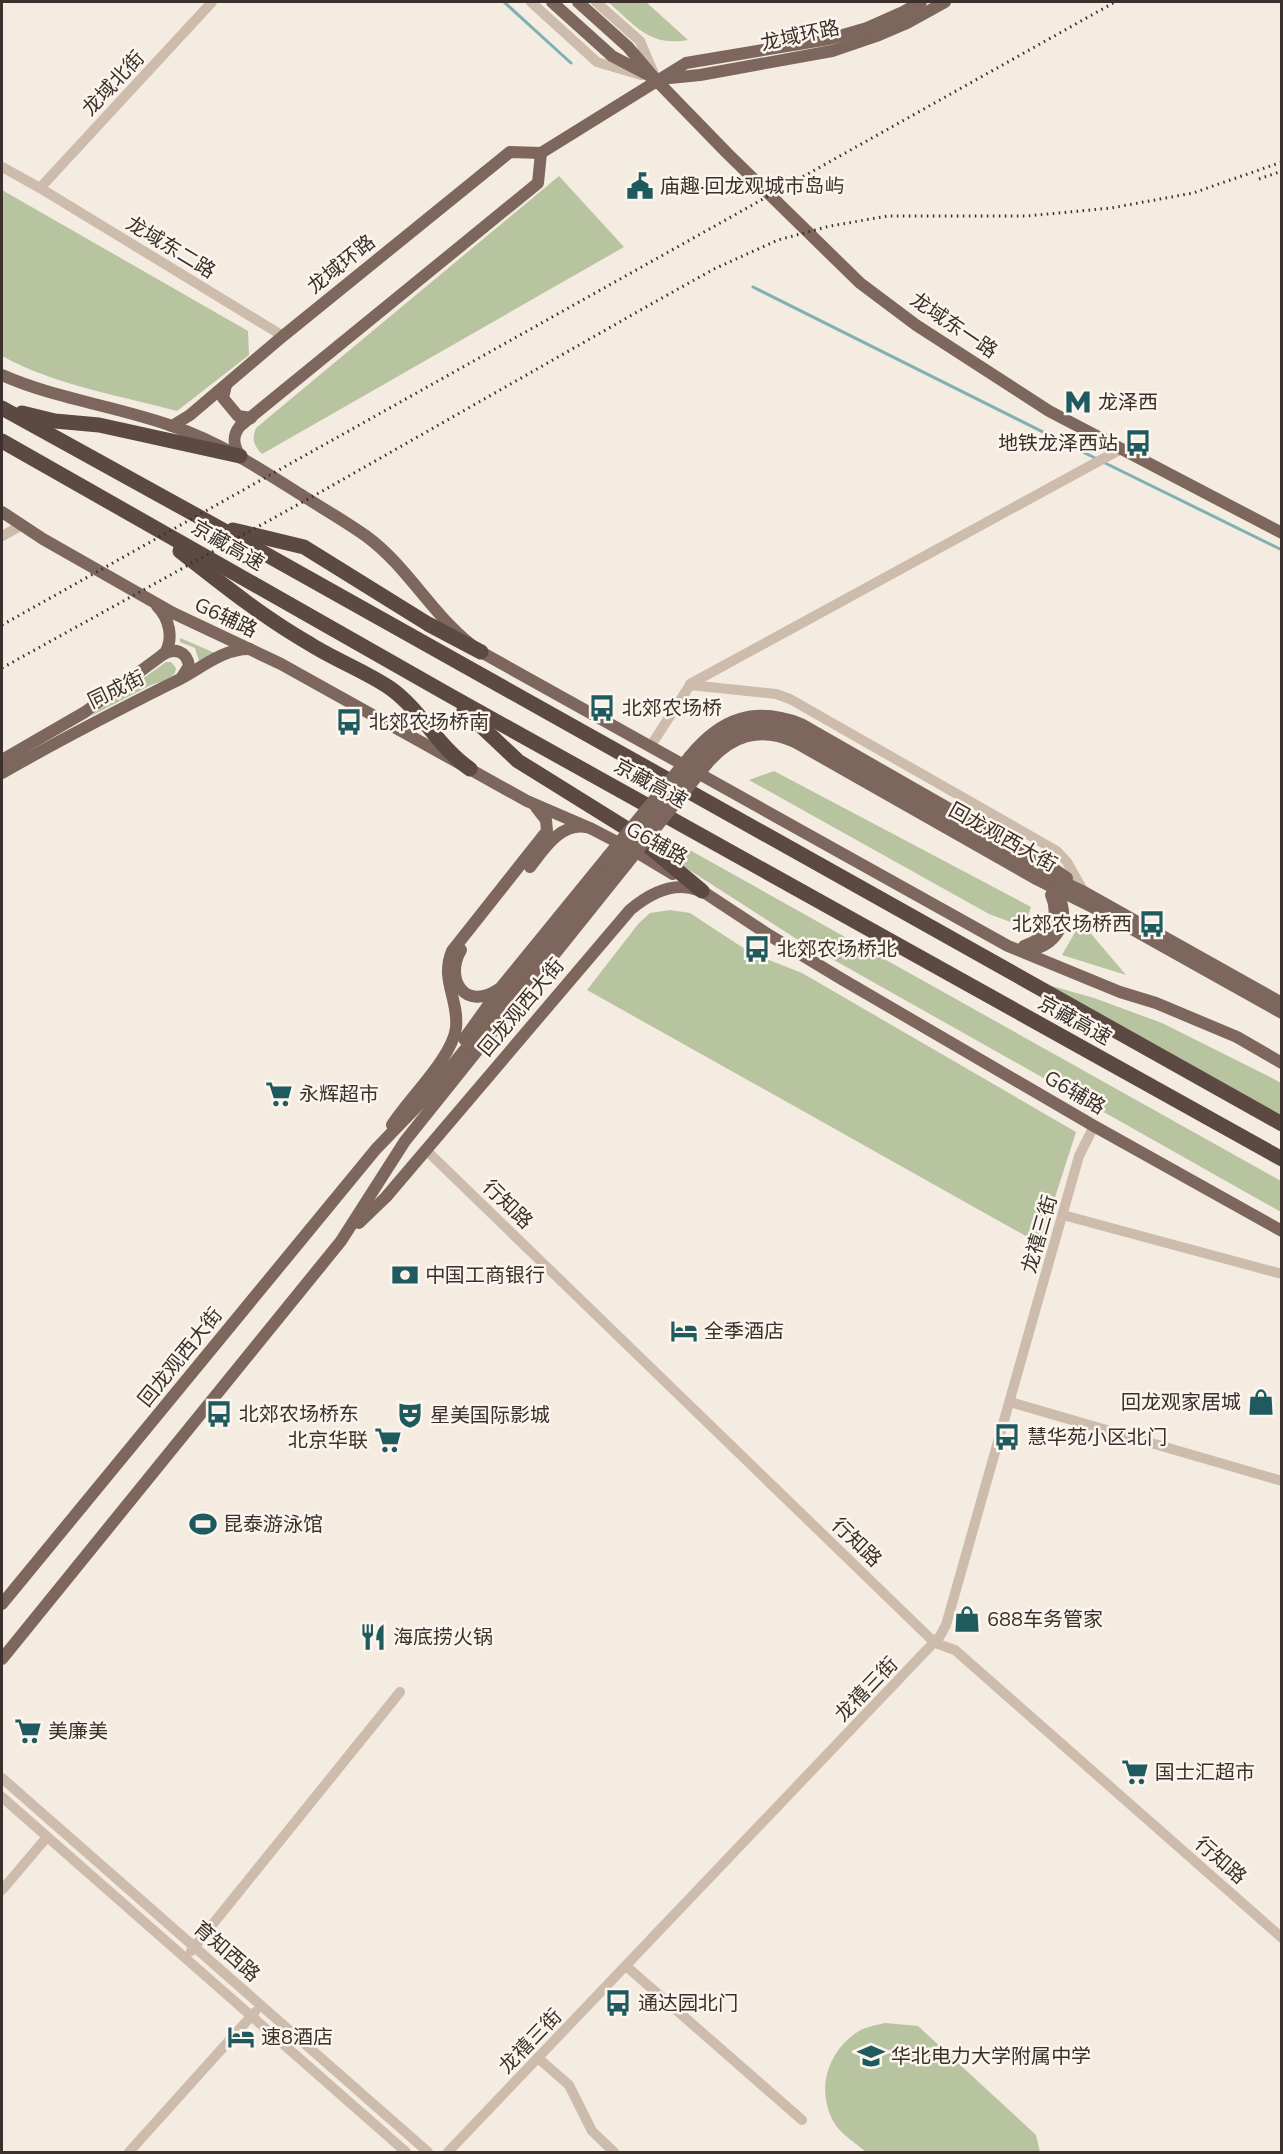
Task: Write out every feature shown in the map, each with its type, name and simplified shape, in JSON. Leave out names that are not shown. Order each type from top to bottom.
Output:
[{"type":"highway","points":[[2,408],[55,421],[99,425],[240,456]]},
{"type":"highway","name":"京藏高速","points":[[2,408],[1281,1124]]},
{"type":"highway","name":"京藏高速","points":[[2,441],[449,695],[1281,1159]]},
{"type":"highway","points":[[140,519],[261,614],[311,645],[389,688],[410,707],[450,753],[470,769]]},
{"type":"highway","points":[[212,524],[303,547],[428,624],[481,652]]},
{"type":"highway","points":[[449,695],[518,761],[629,830],[702,891]]},
{"type":"main road","name":"龙域东一路","points":[[552,2],[612,56],[656,80]]},
{"type":"main road","name":"龙域东一路","points":[[578,2],[628,47],[656,80],[727,153],[860,283],[916,325],[1049,411],[1281,533]]},
{"type":"main road","name":"龙域环路","points":[[172,426],[187,418],[283,336],[510,152],[542,153],[686,63],[829,39],[867,28],[921,2]]},
{"type":"main road","name":"龙域环路","points":[[656,80],[700,75],[832,51],[879,35],[945,2]]},
{"type":"main road","points":[[240,456],[235,447],[234,436],[240,426],[538,183],[542,153]]},
{"type":"main road","points":[[2,375],[46,392],[172,426],[240,456],[377,545],[441,618],[481,652],[1008,946],[1101,985],[1156,1003],[1237,1037],[1281,1063]]},
{"type":"main road","points":[[226,385],[223,398],[238,416],[251,418]]},
{"type":"main road","name":"G6辅路","points":[[2,512],[190,622],[315,682],[527,801],[592,829],[638,853],[840,978],[1094,1126],[1281,1231]]},
{"type":"main road","name":"同成街","points":[[2,760],[76,718],[162,655],[169,646],[169,630],[160,609],[151,601]]},
{"type":"main road","name":"同成街","points":[[2,773],[99,719],[223,655],[237,650],[251,650]]},
{"type":"main road","points":[[162,655],[166,652],[177,651],[182,653],[188,661],[187,671],[176,681]]},
{"type":"main road","name":"回龙观西大街","points":[[698,760],[719,740],[743,726],[760,724],[786,728],[1281,1003]]},
{"type":"main road","name":"回龙观西大街","points":[[698,760],[747,736],[766,733],[785,737],[1038,880],[1087,904],[1281,1013]]},
{"type":"main road","points":[[617,861],[698,760]]},
{"type":"main road","points":[[617,861],[698,760]]},
{"type":"main road","points":[[376,1149],[452,1042],[456,1016],[446,968],[452,951],[547,831],[547,823],[542,814],[527,801]]},
{"type":"main road","points":[[502,986],[483,997],[475,998],[467,995],[456,977],[455,964],[460,952],[552,840],[564,831],[575,827],[592,829]]},
{"type":"main road","name":"回龙观西大街","points":[[390,1134],[434,1080],[502,986],[617,861]]},
{"type":"main road","name":"回龙观西大街","points":[[2,1604],[376,1149],[428,1095],[617,861]]},
{"type":"main road","name":"回龙观西大街","points":[[2,1659],[341,1241],[410,1135],[617,861]]},
{"type":"main road","points":[[1008,946],[1018,947],[1033,943],[1052,926],[1055,913],[1053,900],[1038,880]]},
{"type":"main road","name":"回龙观西大街","points":[[341,1241],[386,1197],[630,910],[647,897],[673,887],[702,891]]},
{"type":"main road","points":[[1008,946],[1035,950],[1048,944],[1057,934],[1063,922],[1063,907],[1051,887]]},
{"type":"street","name":"龙域北街","points":[[40,188],[212,2]]},
{"type":"street","points":[[531,2],[597,62],[656,80]]},
{"type":"street","points":[[597,2],[640,41],[656,80]]},
{"type":"street","name":"龙域东二路","points":[[2,167],[283,336]]},
{"type":"street","points":[[650,747],[690,685],[1121,449]]},
{"type":"street","points":[[2,536],[22,525]]},
{"type":"street","name":"回龙观西大街","points":[[690,685],[776,694],[790,699],[1057,851],[1067,862],[1084,892]]},
{"type":"street","name":"龙禧三街","points":[[448,2152],[935,1643],[946,1625],[1082,1149],[1094,1126]]},
{"type":"street","name":"行知路","points":[[426,1150],[935,1643],[955,1650],[1281,1938]]},
{"type":"street","points":[[1063,1215],[1281,1274]]},
{"type":"street","points":[[1010,1402],[1281,1481]]},
{"type":"street","points":[[185,1958],[400,1692]]},
{"type":"street","name":"育知西路","points":[[2,1778],[428,2152]]},
{"type":"street","name":"育知西路","points":[[2,1797],[406,2152]]},
{"type":"street","points":[[2,1890],[47,1837]]},
{"type":"street","points":[[626,1966],[802,2120]]},
{"type":"street","points":[[129,2152],[261,2005]]},
{"type":"street","points":[[538,2058],[569,2085],[591,2131],[614,2152]]},
{"type":"green space","points":[[608,2],[646,2],[688,40],[674,41],[653,37],[635,26]]},
{"type":"green space","points":[[559,176],[624,247],[262,454],[254,442],[256,428]]},
{"type":"green space","points":[[2,190],[248,331],[249,355],[177,411],[65,382],[2,356]]},
{"type":"green space","points":[[180,638],[215,653],[199,661],[195,648],[180,642]]},
{"type":"green space","points":[[166,662],[171,662],[176,668],[175,673],[167,680],[151,685],[89,717]]},
{"type":"green space","points":[[774,771],[1031,907],[1024,927],[989,914],[749,780]]},
{"type":"green space","points":[[679,844],[1281,1181],[1281,1212],[795,938],[669,857]]},
{"type":"green space","points":[[670,910],[690,913],[751,953],[802,973],[1076,1132],[1040,1244],[587,990],[639,923],[650,913]]},
{"type":"green space","points":[[1081,922],[1126,975],[1062,955]]},
{"type":"green space","points":[[1041,983],[1094,998],[1162,1023],[1281,1083],[1281,1115]]},
{"type":"green space","points":[[885,2023],[918,2026],[1036,2135],[1040,2152],[866,2152],[850,2139],[835,2124],[829,2111],[825,2085],[828,2073],[839,2049],[848,2039],[859,2031]]},
{"type":"waterway","points":[[504,2],[571,63]]},
{"type":"waterway","points":[[753,287],[1097,459]]},
{"type":"waterway","points":[[1103,462],[1282,550]]},
{"type":"railway","points":[[2,625],[1115,2]]},
{"type":"railway","points":[[2,668],[319,493],[714,269],[778,240],[830,226],[888,216],[1027,216],[1111,208],[1193,193],[1282,162]]},
{"type":"railway","points":[[1259,179],[1282,171]]},
{"type":"place","name":"庙趣·回龙观城市岛屿","points":[[640,186]]},
{"type":"place","name":"龙泽西","points":[[1078,402]]},
{"type":"place","name":"地铁龙泽西站","points":[[1138,443]]},
{"type":"place","name":"北郊农场桥","points":[[602,708]]},
{"type":"place","name":"北郊农场桥南","points":[[349,722]]},
{"type":"place","name":"北郊农场桥西","points":[[1152,924]]},
{"type":"place","name":"北郊农场桥北","points":[[757,949]]},
{"type":"place","name":"永辉超市","points":[[279,1094]]},
{"type":"place","name":"中国工商银行","points":[[405,1275]]},
{"type":"place","name":"全季酒店","points":[[684,1331]]},
{"type":"place","name":"回龙观家居城","points":[[1261,1402]]},
{"type":"place","name":"北郊农场桥东","points":[[219,1414]]},
{"type":"place","name":"星美国际影城","points":[[410,1415]]},
{"type":"place","name":"慧华苑小区北门","points":[[1007,1437]]},
{"type":"place","name":"北京华联","points":[[388,1440]]},
{"type":"place","name":"昆泰游泳馆","points":[[203,1524]]},
{"type":"place","name":"688车务管家","points":[[967,1619]]},
{"type":"place","name":"海底捞火锅","points":[[373,1637]]},
{"type":"place","name":"美廉美","points":[[28,1731]]},
{"type":"place","name":"国士汇超市","points":[[1135,1772]]},
{"type":"place","name":"通达园北门","points":[[618,2003]]},
{"type":"place","name":"速8酒店","points":[[241,2037]]},
{"type":"place","name":"华北电力大学附属中学","points":[[871,2056]]}]
